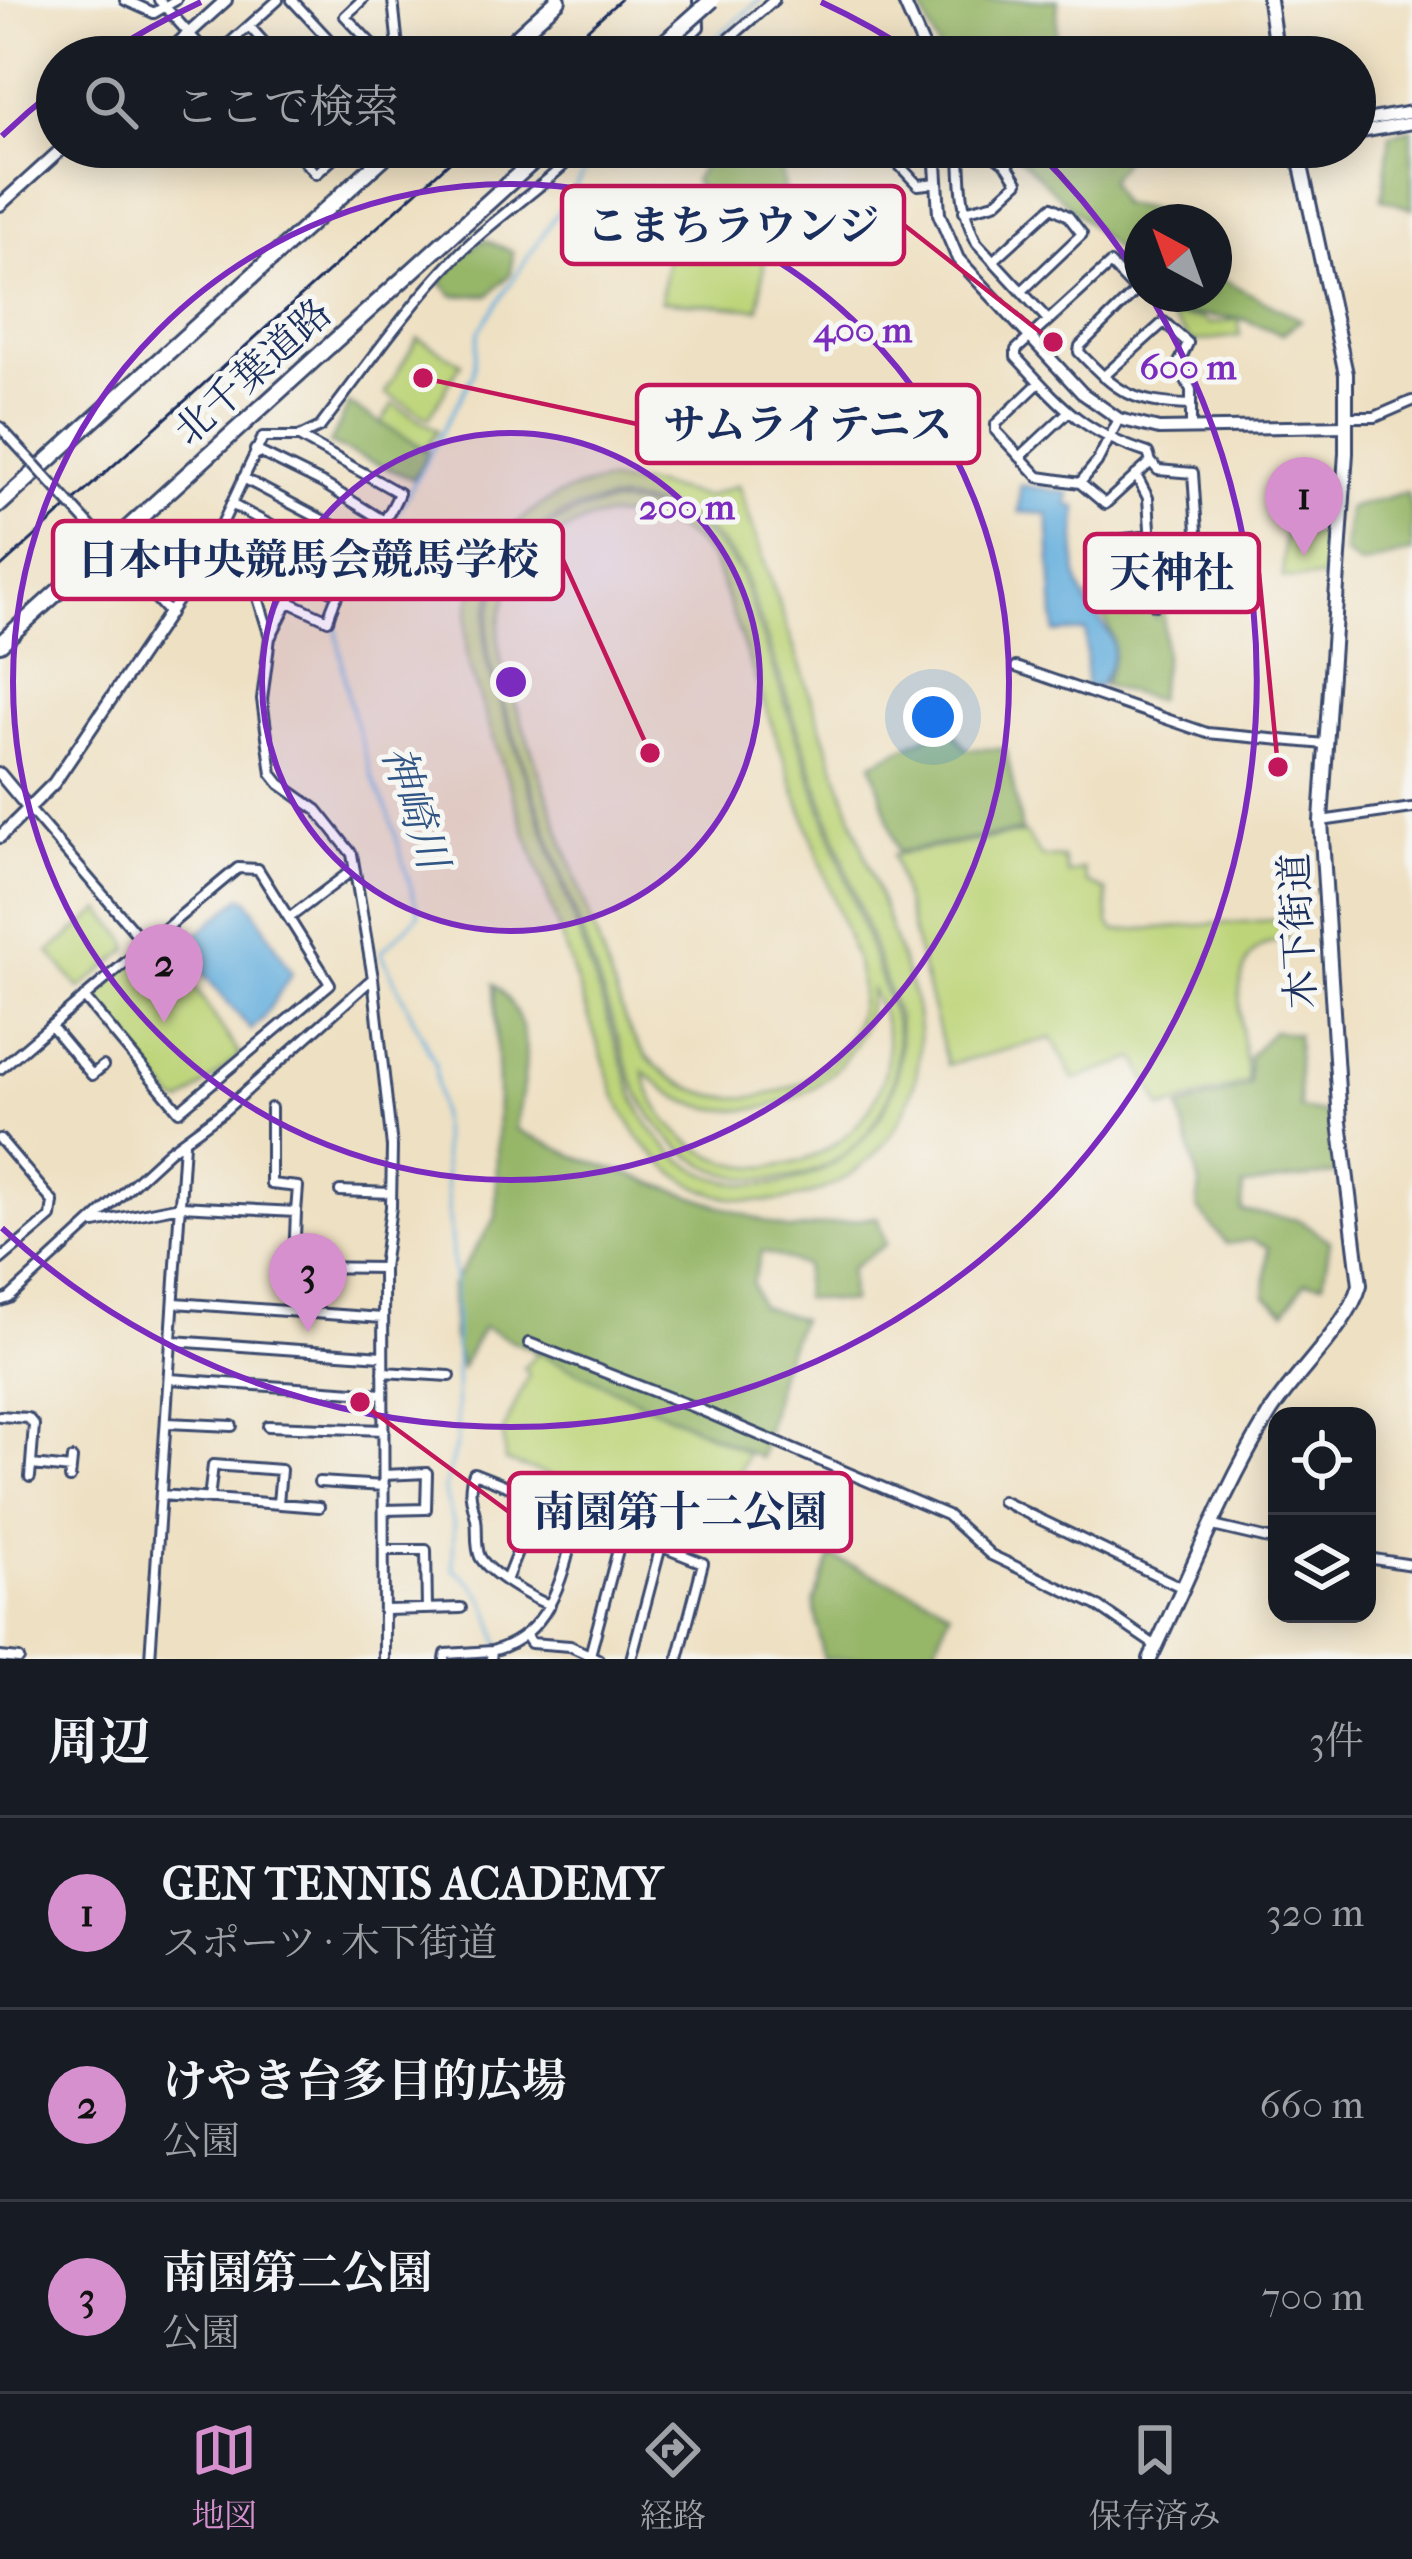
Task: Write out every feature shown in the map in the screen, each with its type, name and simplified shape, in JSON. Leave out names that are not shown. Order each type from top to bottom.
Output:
[{"type":"highway","points":[[518,36],[558,0]]},
{"type":"highway","points":[[672,36],[712,0]]},
{"type":"highway","name":"北千葉道路","points":[[0,504],[371,168]]},
{"type":"highway","name":"北千葉道路","points":[[0,644],[526,168]]},
{"type":"main road","points":[[1269,0],[1274,36]]},
{"type":"main road","name":"木下街道","points":[[1153,1653],[1271,1411],[1351,1307],[1360,1285],[1336,1084],[1321,821],[1347,421],[1343,350],[1302,168]]},
{"type":"street","points":[[125,0],[148,13],[166,9],[176,0]]},
{"type":"street","points":[[158,0],[189,34]]},
{"type":"street","points":[[187,36],[226,0]]},
{"type":"street","points":[[237,36],[278,0]]},
{"type":"street","points":[[292,0],[325,36]]},
{"type":"street","points":[[362,0],[345,16],[364,36]]},
{"type":"street","points":[[393,0],[397,36]]},
{"type":"street","points":[[690,36],[699,28],[698,0]]},
{"type":"street","points":[[732,36],[774,0]]},
{"type":"street","points":[[904,0],[919,36]]},
{"type":"street","points":[[249,26],[258,36]]},
{"type":"street","points":[[1376,118],[1412,112]]},
{"type":"street","points":[[1376,129],[1412,123]]},
{"type":"street","points":[[0,205],[41,168]]},
{"type":"street","points":[[0,837],[64,770],[189,588],[263,437],[298,437],[320,427],[415,302],[459,254],[559,168]]},
{"type":"street","points":[[902,168],[918,185],[937,183]]},
{"type":"street","points":[[936,168],[939,214],[958,259],[1082,393],[1119,418],[1159,429],[1347,421],[1376,417],[1412,401]]},
{"type":"street","points":[[961,168],[964,211],[977,243],[1048,320]]},
{"type":"street","points":[[964,211],[995,203],[1018,182],[1009,168]]},
{"type":"street","points":[[993,261],[1052,207],[1080,227],[1082,234],[1022,291]]},
{"type":"street","points":[[1191,405],[1130,398],[1079,352],[1136,291],[1115,265],[1109,264],[1016,350],[1016,357],[1067,412],[1108,440],[1148,453],[1159,470],[1193,473],[1198,546]]},
{"type":"street","points":[[1103,377],[1164,322],[1170,323],[1188,343],[1178,365],[1192,390],[1191,428]]},
{"type":"street","points":[[1039,383],[996,424],[996,431],[1039,476],[1080,484],[1105,504],[1151,462]]},
{"type":"street","points":[[1020,457],[1067,412]]},
{"type":"street","points":[[1080,484],[1119,418]]},
{"type":"street","points":[[0,427],[169,613]]},
{"type":"street","points":[[289,602],[328,620],[350,568],[399,493],[298,437]]},
{"type":"street","points":[[255,450],[384,521]]},
{"type":"street","points":[[1136,475],[1148,498],[1155,605]]},
{"type":"street","points":[[243,478],[366,544]]},
{"type":"street","points":[[231,504],[350,568]]},
{"type":"street","points":[[217,536],[245,555],[271,637]]},
{"type":"street","points":[[1150,536],[1107,541],[1107,569],[1153,573]]},
{"type":"street","points":[[315,549],[271,637],[262,699],[272,774],[334,828],[352,854],[373,977],[392,1147],[382,1318],[384,1659]]},
{"type":"street","points":[[302,574],[337,594]]},
{"type":"street","points":[[1016,667],[1207,733],[1325,744]]},
{"type":"street","points":[[0,775],[146,945]]},
{"type":"street","points":[[1321,821],[1412,808]]},
{"type":"street","points":[[0,1069],[84,997],[238,868],[259,869],[331,984],[179,1112],[84,997]]},
{"type":"street","points":[[290,918],[354,869]]},
{"type":"street","points":[[0,1301],[9,1298],[169,1151],[184,1143],[373,977]]},
{"type":"street","points":[[51,1026],[92,1075],[103,1066]]},
{"type":"street","points":[[271,1108],[272,1184],[298,1187],[294,1261],[305,1267],[383,1268]]},
{"type":"street","points":[[0,1138],[53,1202],[51,1217],[0,1260]]},
{"type":"street","points":[[150,1659],[184,1143]]},
{"type":"street","points":[[340,1191],[392,1193]]},
{"type":"street","points":[[94,1223],[180,1206],[296,1212]]},
{"type":"street","points":[[176,1303],[382,1318]]},
{"type":"street","points":[[173,1342],[382,1356]]},
{"type":"street","points":[[529,1343],[947,1515],[991,1555],[1096,1605],[1153,1653]]},
{"type":"street","points":[[383,1372],[450,1376]]},
{"type":"street","points":[[170,1379],[383,1394]]},
{"type":"street","points":[[0,1416],[28,1418],[34,1425],[30,1477]]},
{"type":"street","points":[[167,1423],[232,1426]]},
{"type":"street","points":[[268,1426],[384,1430]]},
{"type":"street","points":[[32,1465],[71,1469]]},
{"type":"street","points":[[208,1499],[213,1465],[281,1471],[278,1503]]},
{"type":"street","points":[[320,1482],[427,1473],[426,1509],[384,1510]]},
{"type":"street","points":[[550,1606],[525,1594],[478,1554],[478,1526],[468,1486],[474,1473],[703,1563],[678,1659]]},
{"type":"street","points":[[161,1496],[319,1507]]},
{"type":"street","points":[[507,1578],[539,1498]]},
{"type":"street","points":[[1002,1502],[1184,1589]]},
{"type":"street","points":[[445,1659],[446,1654],[492,1655],[526,1637],[550,1606],[578,1514]]},
{"type":"street","points":[[1213,1526],[1268,1539]]},
{"type":"street","points":[[526,1637],[531,1642],[570,1646],[594,1657],[623,1531]]},
{"type":"street","points":[[632,1659],[661,1546]]},
{"type":"street","points":[[385,1550],[426,1550],[428,1609]]},
{"type":"street","points":[[1376,1559],[1412,1565]]},
{"type":"street","points":[[384,1610],[461,1609]]},
{"type":"street","points":[[0,1657],[19,1659]]},
{"type":"green space","points":[[918,0],[1058,0],[1056,36],[933,36]]},
{"type":"green space","points":[[1412,129],[1412,209],[1382,199],[1390,134]]},
{"type":"green space","points":[[702,168],[781,168],[787,213],[724,207],[694,181]]},
{"type":"green space","points":[[1030,168],[1118,168],[1109,181],[1124,205],[1124,259]]},
{"type":"green space","points":[[674,209],[769,218],[759,309],[661,301]]},
{"type":"green space","points":[[485,240],[513,252],[511,273],[489,295],[454,296],[440,282],[460,255]]},
{"type":"green space","points":[[1232,284],[1301,320],[1282,334],[1240,318],[1165,313],[1232,312]]},
{"type":"green space","points":[[1169,316],[1201,318],[1210,324],[1239,319],[1240,336],[1193,342]]},
{"type":"green space","points":[[418,338],[461,363],[429,418],[385,393]]},
{"type":"green space","points":[[349,404],[428,452],[413,479],[330,444]]},
{"type":"green space","points":[[393,404],[437,430],[426,449],[381,423]]},
{"type":"green space","points":[[605,482],[655,485],[705,497],[738,485],[914,997],[917,1066],[898,1124],[861,1167],[812,1193],[758,1201],[703,1189],[653,1154],[615,1094],[470,669],[466,636],[480,573],[518,523],[573,490]],"holes":[[[640,502],[675,512],[706,530],[744,573],[898,1018],[898,1070],[881,1115],[852,1150],[814,1173],[771,1184],[727,1181],[684,1161],[644,1118],[487,664],[489,603],[516,551],[561,515],[589,505]]]},
{"type":"green space","points":[[1407,492],[1412,552],[1360,565],[1344,553],[1348,508]]},
{"type":"green space","points":[[615,503],[670,515],[702,532],[740,573],[896,1023],[893,1080],[873,1125],[839,1158],[797,1176],[751,1179],[705,1164],[664,1132],[632,1079],[490,665],[492,606],[516,556],[559,521]],"holes":[[[605,516],[666,525],[692,539],[714,562],[857,964],[859,1009],[844,1046],[815,1075],[777,1092],[735,1097],[693,1089],[655,1064],[626,1023],[501,662],[502,611],[522,568],[558,535]],[[871,990],[886,1032],[885,1072],[870,1108],[844,1138],[810,1158],[770,1167],[729,1162],[688,1141],[654,1101],[644,1072],[684,1100],[722,1110],[782,1103],[810,1090],[852,1049],[865,1022]]]},
{"type":"green space","points":[[1284,534],[1325,535],[1324,578],[1283,578]]},
{"type":"green space","points":[[1161,594],[1164,659],[1157,700],[1103,685],[1112,661],[1113,639],[1089,598],[1133,597],[1156,618]]},
{"type":"green space","points":[[949,726],[966,749],[1006,749],[1022,831],[898,852],[872,763]]},
{"type":"green space","points":[[1025,833],[1042,857],[1063,858],[1068,874],[1083,869],[1087,883],[1106,891],[1109,924],[1115,931],[1287,919],[1286,940],[1264,945],[1250,957],[1243,974],[1240,1018],[1248,1082],[1162,1109],[1136,1058],[1075,1080],[1052,1038],[947,1065],[893,855]]},
{"type":"green space","points":[[101,910],[127,940],[129,949],[80,989],[49,952]]},
{"type":"green space","points":[[161,937],[240,1055],[183,1103],[176,1102],[92,1001],[93,995]]},
{"type":"green space","points":[[494,984],[509,1001],[524,1034],[525,1070],[516,1129],[575,1156],[790,1230],[877,1217],[886,1244],[850,1269],[851,1302],[803,1298],[805,1266],[762,1251],[752,1283],[760,1306],[800,1319],[779,1372],[761,1458],[483,1327],[461,1368],[453,1338],[452,1285],[496,1217]]},
{"type":"green space","points":[[1272,1031],[1297,1034],[1300,1109],[1330,1114],[1341,1173],[1243,1186],[1242,1211],[1299,1220],[1330,1241],[1323,1283],[1305,1282],[1285,1311],[1265,1295],[1268,1247],[1252,1240],[1227,1244],[1197,1208],[1200,1184],[1179,1108],[1250,1085],[1249,1057]]},
{"type":"green space","points":[[541,1348],[556,1361],[747,1453],[717,1530],[505,1461],[503,1432],[529,1374],[524,1368]]},
{"type":"green space","points":[[831,1557],[935,1600],[950,1611],[931,1659],[823,1659],[814,1602]]},
{"type":"water","points":[[1020,485],[1069,493],[1068,506],[1077,507],[1079,584],[1112,640],[1109,667],[1098,687],[1086,687],[1086,631],[1055,633],[1048,514],[1019,512]]},
{"type":"water","points":[[242,897],[248,899],[292,973],[251,1030],[181,947]]},
{"type":"waterway","name":"神崎川","points":[[718,36],[760,0]]},
{"type":"waterway","name":"神崎川","points":[[387,524],[473,374],[479,331],[587,168]]},
{"type":"waterway","name":"神崎川","points":[[349,582],[334,616],[348,697],[419,915],[381,952],[435,1063],[455,1285],[457,1441],[444,1490],[454,1525],[453,1569],[482,1597],[503,1659]]},
{"type":"railway","points":[[580,36],[620,0]]},
{"type":"railway","points":[[0,568],[443,168]]},
{"type":"place","name":"こまちラウンジ","points":[[1053,342]]},
{"type":"place","name":"サムライテニス","points":[[423,378]]},
{"type":"place","name":"GEN TENNIS ACADEMY","points":[[1304,556]]},
{"type":"place","name":"日本中央競馬会競馬学校","points":[[650,753]]},
{"type":"place","name":"天神社","points":[[1278,767]]},
{"type":"place","name":"けやき台多目的広場","points":[[164,1023]]},
{"type":"place","name":"南園第二公園","points":[[308,1332]]},
{"type":"place","name":"南園第十二公園","points":[[360,1402]]}]
